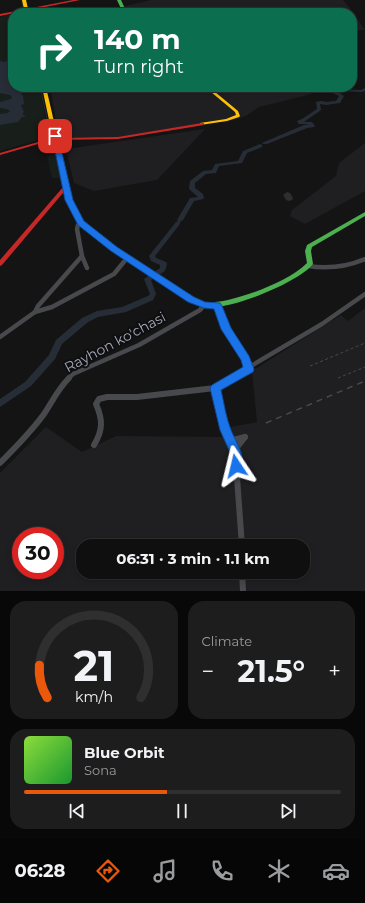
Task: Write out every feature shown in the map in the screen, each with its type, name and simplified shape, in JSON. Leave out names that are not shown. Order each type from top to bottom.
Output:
[{"type":"street","points":[[39,8],[78,0]]},
{"type":"street","points":[[45,92],[69,200],[81,223],[101,240],[191,300],[204,305],[217,306],[260,291],[308,266],[338,268],[365,259]]},
{"type":"street","points":[[209,92],[237,115]]},
{"type":"street","points":[[213,92],[237,112],[237,115]]},
{"type":"street","points":[[0,154],[54,138],[118,136],[200,124],[237,115]]},
{"type":"street","points":[[54,138],[118,138],[170,128]]},
{"type":"street","points":[[58,148],[62,142],[67,139]]},
{"type":"street","points":[[0,264],[66,187]]},
{"type":"street","points":[[56,200],[63,197],[69,200]]},
{"type":"street","points":[[308,266],[310,260],[307,250],[309,246],[365,214]]},
{"type":"street","points":[[81,223],[78,225],[77,229],[82,256],[87,268]]},
{"type":"street","points":[[35,312],[38,306],[82,256]]},
{"type":"street","points":[[0,337],[35,312],[52,307],[114,274],[127,258]]},
{"type":"street","points":[[94,445],[102,433],[102,418],[96,404],[99,399],[107,397],[137,397],[216,388],[322,324],[365,294]]},
{"type":"street","name":"Rayhon ko'chasi","points":[[0,463],[17,446],[43,415],[61,386],[73,374],[139,345],[200,310],[204,305]]},
{"type":"street","points":[[217,306],[226,329],[245,359],[249,369]]},
{"type":"street","points":[[216,388],[225,430],[229,441],[235,450],[241,539]]},
{"type":"street","points":[[229,441],[245,437],[235,450]]},
{"type":"street","points":[[242,579],[243,591]]},
{"type":"shaded area","points":[[151,0],[343,0],[350,8],[117,8]]},
{"type":"shaded area","points":[[8,15],[8,92],[40,92],[49,137],[0,151],[0,17]]},
{"type":"shaded area","points":[[357,19],[365,30],[357,30]]},
{"type":"shaded area","points":[[0,61],[7,61],[8,92],[21,92],[24,104],[21,105],[24,112],[22,114],[26,116],[22,117],[18,122],[0,125],[0,114],[8,113],[10,111],[0,108],[0,102],[11,99],[12,97],[10,95],[0,93]]},
{"type":"shaded area","points":[[51,92],[316,92],[259,107],[246,116],[234,120],[109,140],[80,137],[59,139]]},
{"type":"shaded area","points":[[205,129],[157,180],[94,191],[74,183],[66,149]]},
{"type":"shaded area","points":[[365,143],[365,191],[305,224],[290,216],[292,210],[336,176],[339,163]]},
{"type":"shaded area","points":[[55,154],[58,161],[60,178],[52,178],[47,156]]},
{"type":"shaded area","points":[[365,308],[365,591],[0,591],[0,473],[46,427],[82,452],[116,436],[222,437],[220,429],[257,422],[252,371],[341,315],[348,321]]},
{"type":"waterway","points":[[22,0],[23,8]]},
{"type":"waterway","points":[[357,91],[362,91],[365,89]]},
{"type":"waterway","points":[[41,92],[51,137]]},
{"type":"waterway","points":[[265,143],[306,126],[312,126],[310,123],[301,123],[299,121],[304,120],[319,109],[318,103],[321,102],[326,104],[338,102],[342,96],[335,92]]},
{"type":"waterway","points":[[180,220],[192,199],[201,198],[201,195],[192,189],[192,182],[205,172],[214,172],[217,165],[240,162],[245,152],[260,146]]},
{"type":"waterway","points":[[0,403],[28,384],[52,357],[59,342],[85,320],[97,314],[123,310],[151,298],[153,294],[147,279],[163,269],[164,264],[153,259],[152,256],[178,223]]},
{"type":"railway","points":[[310,366],[365,343]]},
{"type":"railway","points":[[338,378],[365,367]]},
{"type":"railway","points":[[266,423],[365,381]]},
{"type":"traffic: fast","points":[[119,0],[123,8]]},
{"type":"traffic: fast","points":[[205,305],[214,305],[243,298],[277,285],[292,277],[304,270],[310,264],[308,251],[309,246],[365,214]]},
{"type":"traffic: slow","points":[[24,0],[26,8]]},
{"type":"traffic: slow","points":[[45,92],[69,200],[78,219],[101,240],[191,300],[205,305]]},
{"type":"traffic: slow","points":[[202,124],[227,120],[238,116],[237,112],[213,92]]},
{"type":"traffic: jam","points":[[36,8],[78,0]]},
{"type":"traffic: jam","points":[[0,15],[8,13]]},
{"type":"traffic: jam","points":[[0,154],[52,139],[118,138],[202,124]]},
{"type":"traffic: jam","points":[[0,264],[66,187]]},
{"type":"route","points":[[55,136],[69,200],[81,223],[101,240],[191,300],[204,305],[217,306],[226,329],[245,359],[249,369],[216,388],[225,430],[229,441],[235,450],[236,466]]}]
